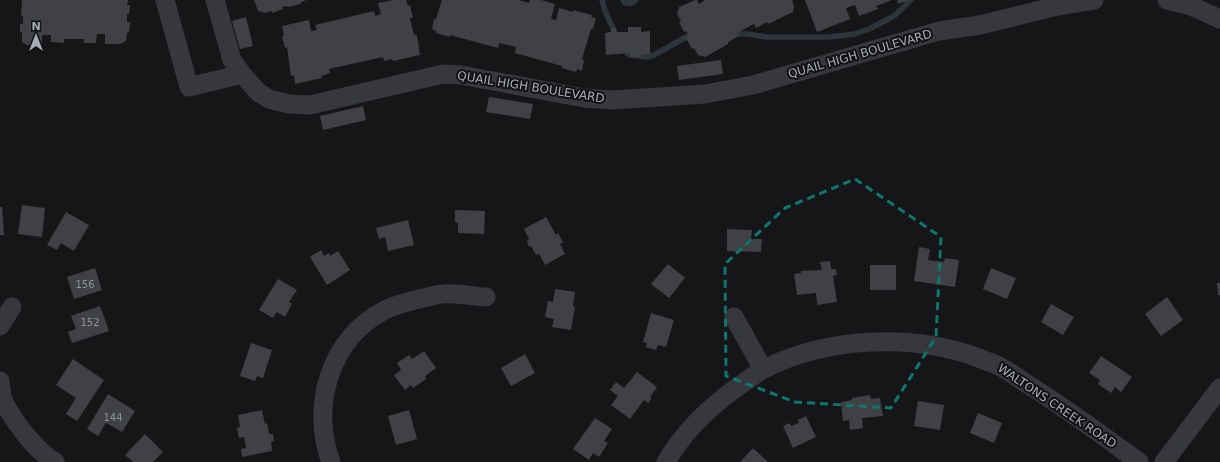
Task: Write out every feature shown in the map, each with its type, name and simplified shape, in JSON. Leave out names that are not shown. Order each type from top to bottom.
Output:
[{"type":"street","points":[[165,0],[189,87],[242,74]]},
{"type":"street","name":"QUAIL HIGH BOULEVARD","points":[[215,0],[232,60],[258,92],[269,99],[289,104],[310,105],[443,74],[461,75],[584,98],[606,100],[705,94],[753,85],[939,31],[980,25],[1057,6],[1094,0]]},
{"type":"street","points":[[1167,0],[1191,6],[1220,19]]},
{"type":"street","points":[[331,462],[325,436],[323,414],[326,385],[333,365],[340,352],[363,324],[385,310],[410,301],[444,294],[486,297]]},
{"type":"street","points":[[0,326],[12,307]]},
{"type":"street","points":[[734,317],[763,370]]},
{"type":"street","name":"WALTONS CREEK ROAD","points":[[666,462],[671,452],[692,427],[726,395],[763,370],[791,357],[815,351],[862,343],[894,341],[955,350],[998,366],[1038,390],[1139,462]]},
{"type":"street","points":[[0,381],[4,401],[24,433],[46,457],[55,462]]},
{"type":"street","points":[[1164,462],[1220,388]]},
{"type":"highlighted area","points":[[855,179],[941,237],[936,337],[891,408],[795,402],[726,376],[725,264],[785,208]]},
{"type":"shaded area","points":[[620,0],[639,0],[636,4],[630,6],[623,5]]},
{"type":"building","points":[[22,0],[128,0],[127,5],[130,5],[129,14],[127,14],[127,22],[130,22],[126,41],[120,44],[105,44],[105,34],[97,34],[96,43],[84,43],[84,39],[64,39],[64,43],[51,42],[51,35],[42,35],[42,46],[27,45],[22,42],[22,32],[20,32],[20,24],[23,24],[23,16],[21,16]]},
{"type":"building","points":[[254,0],[306,0],[300,4],[282,7],[283,9],[272,13],[271,11],[265,13],[258,11]]},
{"type":"building","points":[[394,0],[406,0],[408,6],[410,5],[413,18],[410,18],[414,35],[417,35],[420,55],[393,61],[392,59],[384,61],[383,57],[329,69],[330,73],[321,76],[322,78],[295,84],[294,75],[291,76],[287,47],[285,48],[282,36],[284,35],[282,26],[309,20],[311,31],[317,30],[315,25],[374,11],[375,16],[381,14],[378,3]]},
{"type":"building","points":[[442,0],[519,0],[529,3],[530,0],[541,0],[555,4],[551,19],[556,20],[559,8],[592,15],[591,17],[596,18],[582,59],[584,60],[582,71],[577,69],[576,72],[562,68],[562,66],[515,53],[516,47],[499,43],[498,48],[450,35],[450,37],[436,33],[436,31],[432,29],[434,19],[436,19]]},
{"type":"building","points":[[697,0],[699,4],[705,0],[792,0],[794,6],[793,12],[768,24],[767,22],[756,28],[754,24],[737,33],[739,36],[705,57],[698,55],[694,48],[692,49],[686,38],[689,36],[686,31],[684,32],[677,14],[679,7]]},
{"type":"building","points":[[805,0],[892,0],[876,6],[878,9],[859,16],[855,5],[846,8],[850,19],[817,32]]},
{"type":"building","points":[[897,0],[909,0],[898,4]]},
{"type":"building","points":[[246,17],[253,46],[240,49],[232,21]]},
{"type":"building","points":[[628,27],[641,27],[641,32],[650,31],[650,54],[641,55],[641,57],[630,57],[630,53],[606,55],[605,33],[611,32],[611,28],[616,28],[616,32],[628,32]]},
{"type":"building","points":[[721,60],[723,74],[679,80],[677,66]]},
{"type":"building","points":[[489,97],[533,104],[530,119],[486,112]]},
{"type":"building","points":[[363,106],[366,120],[323,130],[320,116]]},
{"type":"building","points":[[22,205],[45,208],[42,237],[18,234]]},
{"type":"building","points":[[0,207],[2,207],[4,235],[0,235]]},
{"type":"building","points":[[455,210],[485,211],[484,234],[458,233],[458,223],[455,222]]},
{"type":"building","points":[[66,212],[89,225],[74,251],[61,243],[57,250],[47,245]]},
{"type":"building","points":[[546,217],[556,235],[558,233],[563,242],[560,244],[565,254],[545,265],[539,254],[536,255],[531,246],[529,247],[527,241],[529,239],[524,229]]},
{"type":"building","points":[[408,220],[414,245],[388,251],[385,237],[379,239],[376,228]]},
{"type":"building","points":[[727,229],[752,230],[751,239],[762,239],[761,252],[727,251]]},
{"type":"building","points":[[919,247],[930,249],[928,260],[944,262],[945,258],[959,260],[955,287],[914,281]]},
{"type":"building","points":[[321,250],[324,256],[329,253],[330,256],[338,251],[350,270],[327,285],[310,257]]},
{"type":"building","points":[[830,261],[831,269],[836,269],[837,275],[833,276],[837,302],[817,305],[816,293],[797,295],[794,274],[801,273],[801,271],[822,270],[820,262]]},
{"type":"building","points":[[668,264],[685,278],[669,298],[651,284]]},
{"type":"building","points":[[870,265],[896,265],[896,290],[870,290]]},
{"type":"building","points":[[95,268],[102,290],[74,299],[67,277]]},
{"type":"building","points":[[991,268],[1016,278],[1007,299],[983,289]]},
{"type":"building","points":[[278,279],[297,290],[289,302],[292,304],[285,317],[277,312],[273,318],[259,310]]},
{"type":"building","points":[[1217,283],[1220,283],[1220,295],[1218,295]]},
{"type":"building","points":[[555,289],[575,292],[573,306],[575,307],[571,330],[552,327],[554,319],[545,317],[548,301],[553,302]]},
{"type":"building","points":[[1167,297],[1183,320],[1161,336],[1145,314]]},
{"type":"building","points":[[1051,304],[1074,317],[1063,335],[1041,322]]},
{"type":"building","points":[[100,306],[109,331],[72,343],[68,332],[76,329],[71,316]]},
{"type":"building","points":[[651,313],[674,320],[666,347],[658,345],[656,350],[646,347],[647,343],[643,342]]},
{"type":"building","points":[[251,343],[272,350],[263,378],[257,376],[255,381],[240,376]]},
{"type":"building","points":[[424,351],[436,368],[425,376],[426,379],[413,388],[411,385],[405,390],[394,375],[401,370],[397,363],[409,355],[412,359]]},
{"type":"building","points":[[525,354],[535,373],[511,386],[501,368]]},
{"type":"building","points":[[1101,356],[1132,377],[1121,392],[1115,387],[1111,393],[1098,384],[1100,380],[1089,373]]},
{"type":"building","points":[[73,359],[104,380],[77,421],[66,414],[76,398],[56,385]]},
{"type":"building","points":[[637,372],[657,387],[648,403],[644,400],[630,419],[611,405],[618,396],[610,390],[616,382],[624,388]]},
{"type":"building","points":[[108,394],[135,411],[122,432],[106,423],[98,436],[87,429]]},
{"type":"building","points":[[870,395],[871,399],[880,398],[883,416],[862,418],[863,428],[850,430],[849,420],[843,421],[841,402],[852,400],[852,398]]},
{"type":"building","points":[[918,401],[944,405],[940,430],[914,426]]},
{"type":"building","points":[[262,410],[269,434],[273,434],[274,441],[271,442],[272,451],[242,457],[241,449],[246,448],[244,437],[239,438],[237,428],[240,427],[238,415]]},
{"type":"building","points":[[409,410],[417,439],[396,445],[388,416]]},
{"type":"building","points":[[978,413],[1002,423],[994,443],[970,433]]},
{"type":"building","points":[[806,416],[816,437],[793,448],[783,426],[790,423],[791,426],[799,423],[798,420]]},
{"type":"building","points":[[595,418],[612,429],[604,441],[608,443],[599,457],[593,453],[589,460],[573,449]]},
{"type":"building","points":[[145,434],[163,452],[153,462],[133,462],[125,455]]},
{"type":"building","points":[[753,448],[768,462],[740,462]]},
{"type":"waterway","points":[[602,0],[605,11],[616,35]]},
{"type":"waterway","points":[[731,34],[746,34],[767,37],[829,37],[855,34],[869,29],[894,16],[911,0]]},
{"type":"waterway","points":[[623,48],[629,55],[647,57],[654,55],[695,32]]}]
